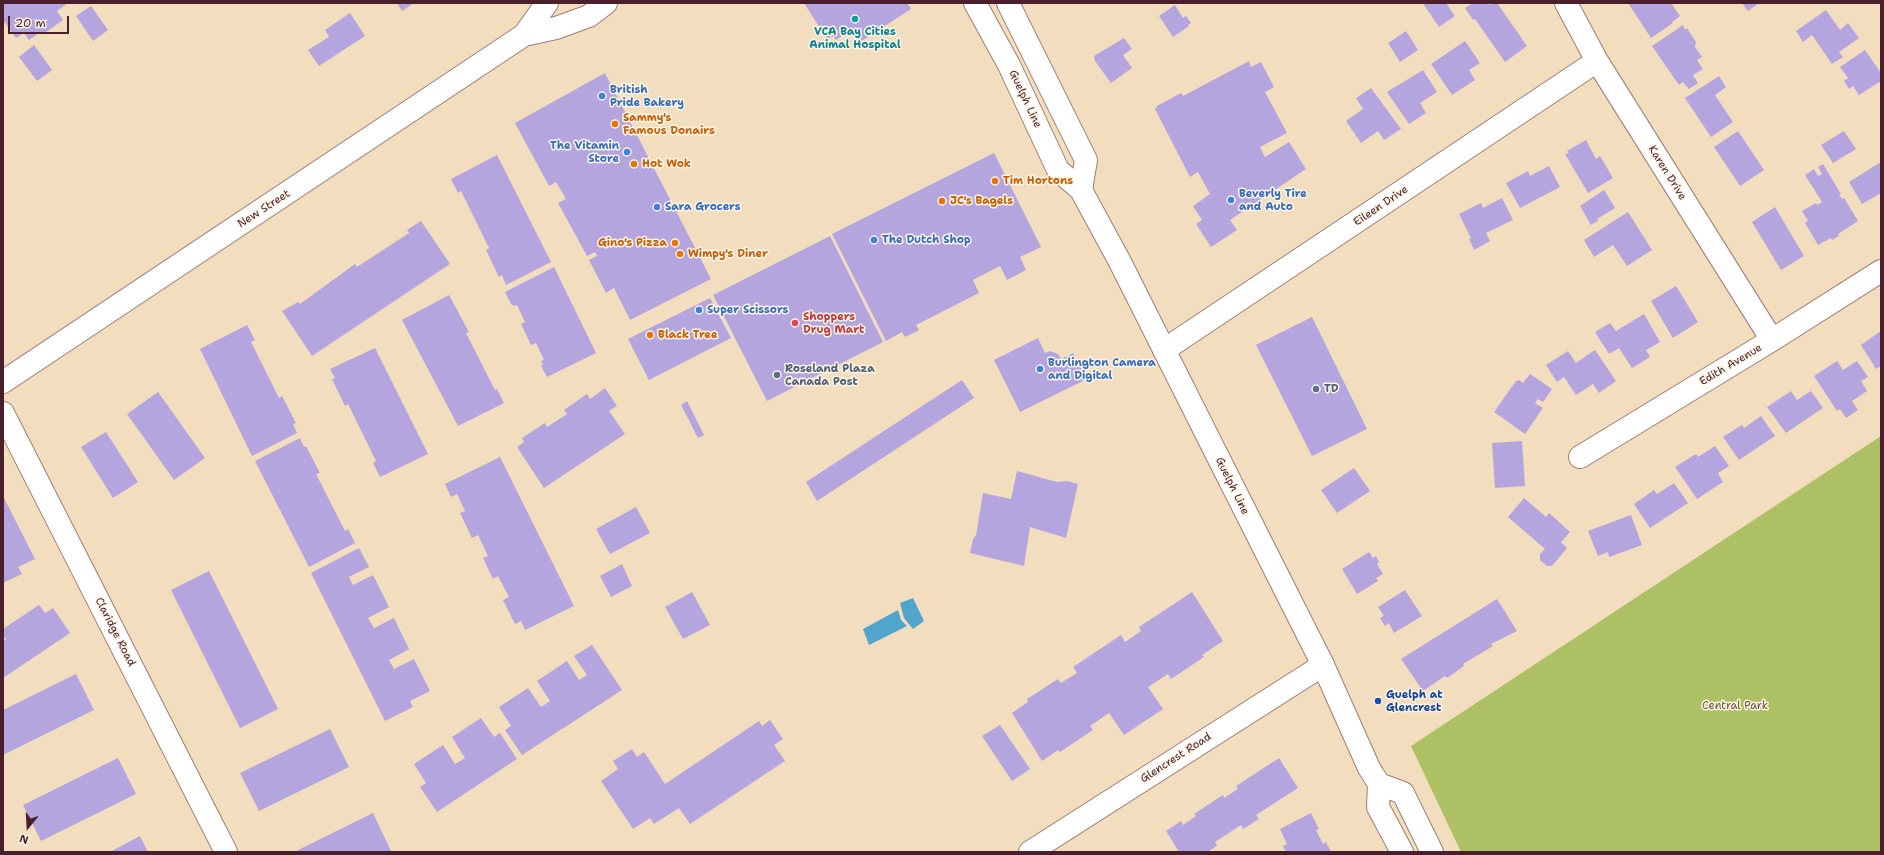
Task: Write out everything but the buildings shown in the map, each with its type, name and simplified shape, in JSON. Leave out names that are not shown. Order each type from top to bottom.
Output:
[{"type":"street","name":"New Street","points":[[524,36],[547,3]]},
{"type":"street","name":"New Street","points":[[3,382],[524,36],[556,28],[589,16],[606,3]]},
{"type":"street","name":"Guelph Line","points":[[975,3],[1009,65],[1058,170],[1081,190],[1164,350],[1323,665],[1368,768],[1379,784]]},
{"type":"street","points":[[1008,3],[1086,160],[1081,190]]},
{"type":"street","name":"Karen Drive","points":[[1566,3],[1598,62],[1772,340]]},
{"type":"street","name":"Eileen Drive","points":[[1164,350],[1598,62]]},
{"type":"street","name":"Edith Avenue","points":[[1580,457],[1772,340],[1881,271]]},
{"type":"street","name":"Claridge Road","points":[[3,413],[226,852]]},
{"type":"street","name":"Glencrest Road","points":[[1030,852],[1323,665]]},
{"type":"street","points":[[1402,852],[1378,807],[1379,784],[1403,793],[1432,852]]},
{"type":"green space","name":"Central Park","points":[[1881,436],[1881,852],[1461,852],[1411,746]]},
{"type":"water","points":[[913,598],[924,621],[913,629],[904,618],[900,603]]},
{"type":"water","points":[[898,610],[901,620],[907,626],[869,645],[863,629]]},
{"type":"place","name":"VCA Bay Cities Animal Hospital","points":[[855,19]]},
{"type":"place","name":"British Pride Bakery","points":[[602,96]]},
{"type":"place","name":"Sammy's Famous Donairs","points":[[615,124]]},
{"type":"place","name":"The Vitamin Store","points":[[627,152]]},
{"type":"place","name":"Hot Wok","points":[[634,164]]},
{"type":"place","name":"Tim Hortons","points":[[995,181]]},
{"type":"place","name":"Beverly Tire and Auto","points":[[1231,200]]},
{"type":"place","name":"JC's Bagels","points":[[942,201]]},
{"type":"place","name":"Sara Grocers","points":[[657,207]]},
{"type":"place","name":"The Dutch Shop","points":[[874,240]]},
{"type":"place","name":"Gino's Pizza","points":[[675,243]]},
{"type":"place","name":"Wimpy's Diner","points":[[680,254]]},
{"type":"place","name":"Super Scissors","points":[[699,310]]},
{"type":"place","name":"Shoppers Drug Mart","points":[[795,323]]},
{"type":"place","name":"Black Tree","points":[[650,335]]},
{"type":"place","name":"Burlington Camera and Digital","points":[[1040,369]]},
{"type":"place","name":"Roseland Plaza Canada Post","points":[[777,375]]},
{"type":"place","name":"TD","points":[[1316,389]]},
{"type":"place","name":"Guelph at Glencrest","points":[[1378,701]]}]
